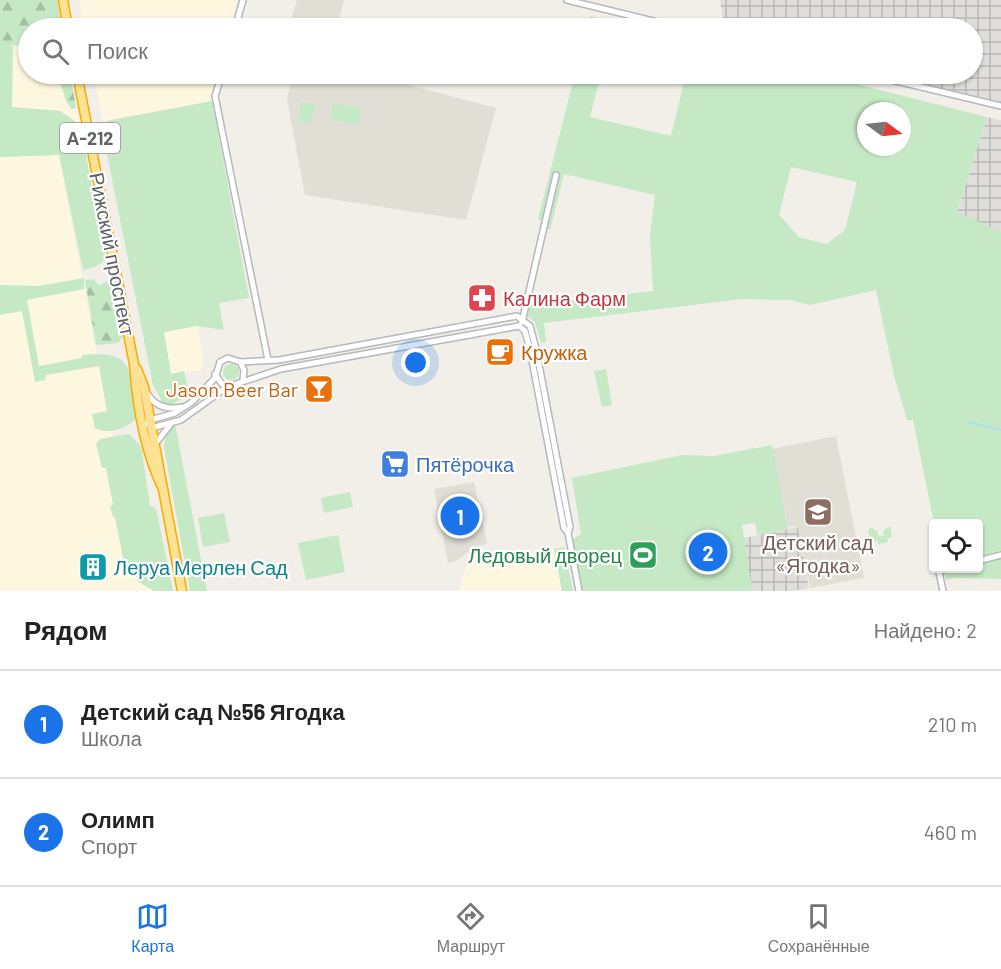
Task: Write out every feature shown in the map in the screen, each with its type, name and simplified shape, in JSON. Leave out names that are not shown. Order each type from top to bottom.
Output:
[{"type":"highway","points":[[63,0],[66,18]]},
{"type":"highway","name":"Рижский проспект","points":[[79,84],[134,363],[148,425],[156,445],[182,591]]},
{"type":"highway","name":"Рижский проспект","points":[[134,363],[144,387],[149,459],[163,489]]},
{"type":"street","points":[[238,18],[243,0]]},
{"type":"street","points":[[567,0],[641,18]]},
{"type":"street","points":[[219,84],[215,96],[268,360]]},
{"type":"street","points":[[909,84],[1001,106]]},
{"type":"street","points":[[156,445],[159,436],[171,423],[197,410],[228,387],[238,385],[243,380],[281,369],[519,326],[523,320],[556,175]]},
{"type":"street","points":[[148,425],[187,406],[203,392],[215,374],[217,365],[224,359],[232,358],[240,362],[268,360],[517,316],[530,326],[562,517],[568,533],[579,591]]},
{"type":"street","points":[[519,326],[525,331],[532,345]]},
{"type":"street","points":[[240,362],[244,370],[243,380]]},
{"type":"street","points":[[215,374],[222,384],[228,387]]},
{"type":"street","points":[[144,387],[151,400],[165,409],[187,406]]},
{"type":"street","points":[[148,425],[171,423]]},
{"type":"street","points":[[983,560],[1001,555]]},
{"type":"street","points":[[939,573],[943,589]]},
{"type":"shaded area","points":[[79,0],[237,0],[232,18],[82,18]]},
{"type":"shaded area","points":[[297,0],[344,0],[339,18],[292,17]]},
{"type":"shaded area","points":[[720,0],[1001,0],[1001,103],[926,84],[983,84],[983,18],[723,18]]},
{"type":"shaded area","points":[[13,46],[18,46],[18,84],[61,84],[71,109],[76,108],[80,125],[60,111],[12,107]]},
{"type":"shaded area","points":[[95,84],[216,84],[212,101],[103,121]]},
{"type":"shaded area","points":[[291,84],[405,84],[496,108],[466,220],[305,195],[287,99]]},
{"type":"shaded area","points":[[987,117],[1001,120],[1001,232],[957,213]]},
{"type":"shaded area","points":[[59,155],[140,583],[152,581],[154,591],[0,591],[0,157]]},
{"type":"shaded area","points":[[197,326],[202,352],[202,370],[171,374],[164,332]]},
{"type":"shaded area","name":"Детский сад «Ягодка»","points":[[836,436],[864,578],[810,588],[798,526],[788,527],[772,449]]},
{"type":"shaded area","points":[[474,482],[487,544],[475,546],[457,561],[448,563],[434,489]]},
{"type":"shaded area","points":[[798,527],[809,588],[794,591],[752,591],[744,538]]},
{"type":"shaded area","points":[[554,549],[562,591],[458,591],[467,565]]},
{"type":"green space","points":[[0,0],[57,0],[60,18],[18,18],[18,46],[6,45],[0,54]]},
{"type":"green space","points":[[6,45],[13,46],[12,107],[60,111],[80,125],[105,253],[103,262],[95,267],[83,270],[59,155],[0,157],[0,54]]},
{"type":"green space","points":[[61,84],[72,84],[76,108],[71,109]]},
{"type":"green space","points":[[572,84],[598,84],[590,117],[671,136],[684,84],[856,84],[987,117],[957,212],[1001,232],[1001,579],[955,578],[946,580],[944,573],[983,573],[983,519],[933,519],[913,420],[907,420],[894,376],[876,290],[810,305],[790,300],[742,299],[544,323],[546,342],[541,343],[535,322],[522,311],[522,306],[653,291],[650,235],[655,195],[564,174],[550,230],[538,219]],"holes":[[[791,167],[857,182],[845,230],[827,244],[799,237],[779,215]]]},
{"type":"green space","points":[[212,101],[249,298],[219,303],[224,330],[197,326],[164,332],[171,374],[184,371],[188,389],[184,398],[171,405],[160,402],[161,399],[153,385],[103,134],[107,121]]},
{"type":"green space","points":[[301,102],[315,104],[311,123],[298,121]]},
{"type":"green space","points":[[333,103],[362,108],[359,125],[330,119]]},
{"type":"green space","points":[[84,278],[84,289],[27,300],[39,366],[95,354],[114,356],[121,360],[130,372],[137,411],[136,417],[129,425],[117,430],[105,431],[95,428],[92,414],[107,411],[99,366],[46,375],[45,380],[35,382],[22,311],[0,315],[0,285],[38,286]]},
{"type":"green space","points":[[93,279],[100,286],[107,281],[115,286],[123,336],[118,343],[96,345],[85,280]]},
{"type":"green space","points":[[228,364],[234,364],[239,372],[237,378],[228,380],[223,375],[223,369]]},
{"type":"green space","points":[[606,369],[612,405],[602,407],[594,371]]},
{"type":"green space","points":[[175,424],[207,591],[190,591],[164,447],[166,433]]},
{"type":"green space","points":[[129,434],[141,446],[150,506],[156,509],[173,591],[154,591],[137,581],[136,573],[125,575],[121,564],[124,563],[115,517],[113,517],[110,506],[113,505],[106,468],[102,468],[96,444],[100,439]]},
{"type":"green space","points":[[772,445],[788,529],[757,535],[755,523],[742,525],[752,591],[582,591],[573,539],[581,534],[572,478],[682,455],[714,456]]},
{"type":"green space","points":[[350,492],[353,507],[324,513],[321,498]]},
{"type":"green space","points":[[224,513],[230,542],[203,547],[198,518]]},
{"type":"green space","points":[[890,526],[892,537],[887,538],[888,542],[878,544],[877,539],[871,546],[868,530],[872,528],[878,532],[879,536],[884,536],[883,531]]},
{"type":"green space","points":[[338,535],[345,572],[306,580],[298,543]]},
{"type":"green space","points":[[564,547],[573,591],[562,591],[554,549]]},
{"type":"waterway","points":[[969,422],[1001,430]]},
{"type":"place","name":"Калина Фарм","points":[[482,298]]},
{"type":"place","name":"Кружка","points":[[500,352]]},
{"type":"place","name":"Jason Beer Bar","points":[[319,389]]},
{"type":"place","name":"Пятёрочка","points":[[395,464]]},
{"type":"place","name":"Детский сад «Ягодка»","points":[[818,512]]},
{"type":"place","name":"Детский сад №56 Ягодка","points":[[460,516]]},
{"type":"place","name":"Олимп","points":[[708,552]]},
{"type":"place","name":"Ледовый дворец","points":[[643,555]]},
{"type":"place","name":"Леруа Мерлен Сад","points":[[93,567]]}]
